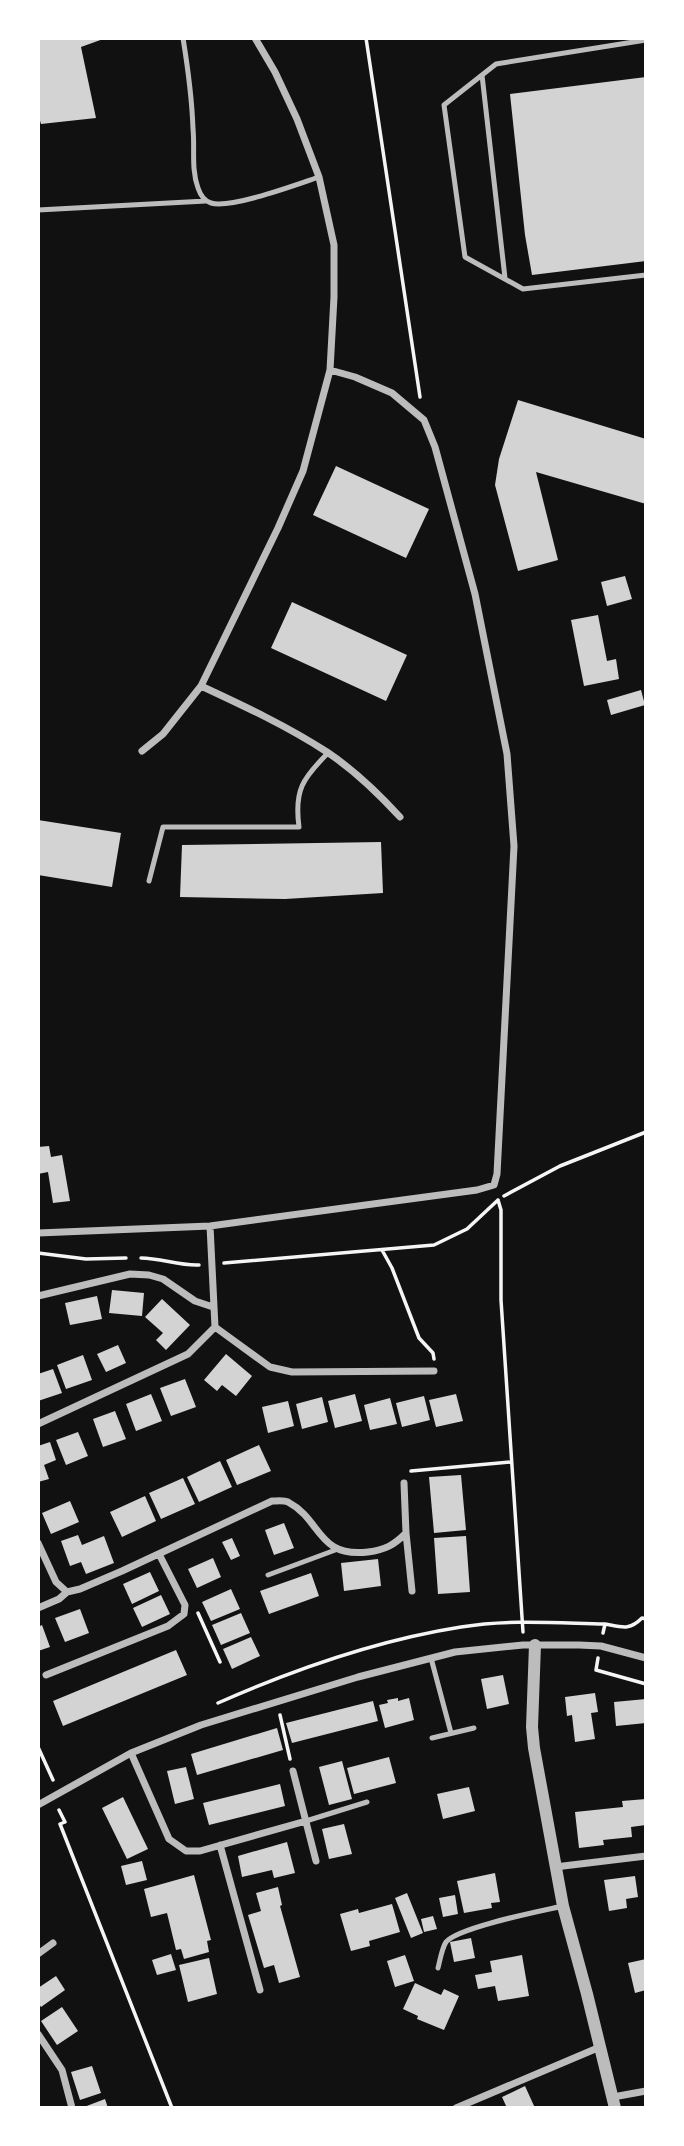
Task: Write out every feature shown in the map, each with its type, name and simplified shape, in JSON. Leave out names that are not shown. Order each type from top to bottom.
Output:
[{"type":"street","points":[[142,751],[163,734],[201,686],[303,471],[330,370],[334,245],[319,177],[298,119],[255,38]]},
{"type":"street","points":[[38,1233],[209,1226],[477,1190],[494,1185],[497,1174],[514,846],[507,754],[475,594],[435,447],[424,419],[392,393],[355,377],[330,370]]},
{"type":"street","points":[[201,686],[255,711],[328,752],[371,786],[400,817]]},
{"type":"street","points":[[209,1226],[215,1326],[270,1367],[292,1372],[434,1371]]},
{"type":"street","points":[[38,1296],[130,1275],[149,1275],[163,1279],[195,1301],[213,1307]]},
{"type":"street","points":[[38,1424],[188,1354],[215,1326]]},
{"type":"street","points":[[404,1483],[412,1591]]},
{"type":"street","points":[[38,1608],[59,1599],[67,1592],[92,1584],[272,1501],[286,1501],[306,1518],[329,1545],[347,1552],[388,1548],[406,1533]]},
{"type":"street","points":[[38,1544],[56,1581],[67,1592]]},
{"type":"street","points":[[46,1675],[168,1626],[184,1614],[185,1605],[159,1553]]},
{"type":"street","points":[[529,1645],[534,1748],[555,1867],[614,2102],[646,2091]]},
{"type":"street","points":[[38,1805],[131,1753],[201,1725],[276,1700],[431,1658],[484,1648],[529,1645],[601,1646],[646,1658]]},
{"type":"street","points":[[131,1753],[169,1839],[186,1851],[200,1851],[306,1821]]},
{"type":"street","points":[[293,1771],[316,1861]]},
{"type":"street","points":[[220,1846],[260,1990]]},
{"type":"street","points":[[555,1867],[646,1856]]},
{"type":"street","points":[[38,1954],[53,1943]]},
{"type":"street","points":[[38,2034],[62,2070],[72,2108]]},
{"type":"street","points":[[456,2108],[600,2047]]},
{"type":"lane","points":[[183,38],[190,79],[194,173],[198,190],[206,201]]},
{"type":"lane","points":[[646,40],[496,64],[443,105],[465,257],[523,289],[646,275]]},
{"type":"lane","points":[[482,75],[505,278]]},
{"type":"lane","points":[[38,210],[206,201],[214,204],[271,193],[319,177]]},
{"type":"lane","points":[[149,881],[163,827],[299,827],[297,798],[309,773],[328,752]]},
{"type":"lane","points":[[268,1575],[338,1549]]},
{"type":"lane","points":[[431,1658],[451,1733]]},
{"type":"lane","points":[[432,1738],[474,1728]]},
{"type":"lane","points":[[306,1821],[367,1802]]},
{"type":"lane","points":[[438,1968],[445,1943],[455,1934],[563,1906]]},
{"type":"path","points":[[366,38],[410,343],[424,419]]},
{"type":"path","points":[[139,1258],[163,1259],[189,1266],[435,1245],[467,1229],[498,1200],[560,1166],[646,1132]]},
{"type":"path","points":[[498,1200],[501,1210],[501,1300],[511,1462],[529,1645]]},
{"type":"path","points":[[381,1250],[392,1268],[419,1338],[433,1353],[434,1371]]},
{"type":"path","points":[[38,1253],[86,1259],[126,1258]]},
{"type":"path","points":[[404,1483],[407,1471],[511,1462]]},
{"type":"path","points":[[605,1624],[627,1628],[642,1618],[646,1619]]},
{"type":"path","points":[[202,1622],[220,1662]]},
{"type":"path","points":[[276,1700],[293,1771]]},
{"type":"path","points":[[38,1747],[53,1779]]},
{"type":"path","points":[[60,1812],[65,1822],[60,1824],[172,2108]]},
{"type":"building","points":[[38,38],[106,38],[81,47],[96,118],[41,124],[38,114]]},
{"type":"building","points":[[646,77],[646,261],[532,275],[525,235],[510,94]]},
{"type":"building","points":[[518,400],[646,439],[646,504],[536,472],[558,560],[518,571],[495,485],[499,459]]},
{"type":"building","points":[[336,466],[429,509],[406,558],[313,515]]},
{"type":"building","points":[[625,576],[632,599],[607,606],[601,582]]},
{"type":"building","points":[[292,602],[407,655],[386,701],[271,648]]},
{"type":"building","points":[[598,615],[607,661],[616,659],[619,679],[584,686],[571,620]]},
{"type":"building","points":[[641,690],[645,705],[611,715],[607,700]]},
{"type":"building","points":[[38,820],[121,833],[112,887],[38,875]]},
{"type":"building","points":[[381,842],[383,893],[285,899],[180,897],[182,845]]},
{"type":"building","points":[[49,1146],[51,1157],[62,1155],[70,1201],[53,1203],[48,1172],[38,1174],[38,1147]]},
{"type":"building","points":[[112,1290],[144,1293],[142,1316],[109,1313]]},
{"type":"building","points":[[97,1296],[102,1319],[70,1325],[65,1303]]},
{"type":"building","points":[[162,1299],[190,1325],[166,1350],[156,1340],[163,1333],[145,1317]]},
{"type":"building","points":[[118,1345],[126,1363],[106,1372],[97,1354]]},
{"type":"building","points":[[226,1354],[252,1376],[236,1396],[222,1385],[217,1391],[204,1380]]},
{"type":"building","points":[[83,1355],[92,1380],[66,1389],[57,1365]]},
{"type":"building","points":[[53,1369],[62,1393],[38,1401],[38,1374]]},
{"type":"building","points":[[185,1379],[196,1407],[171,1416],[160,1388]]},
{"type":"building","points":[[151,1394],[162,1421],[136,1431],[126,1404]]},
{"type":"building","points":[[355,1394],[362,1421],[335,1428],[328,1401]]},
{"type":"building","points":[[456,1394],[463,1421],[436,1427],[429,1400]]},
{"type":"building","points":[[424,1396],[430,1420],[402,1427],[396,1403]]},
{"type":"building","points":[[322,1397],[328,1422],[302,1429],[296,1404]]},
{"type":"building","points":[[390,1398],[397,1424],[370,1430],[364,1405]]},
{"type":"building","points":[[288,1401],[294,1426],[268,1433],[262,1407]]},
{"type":"building","points":[[115,1411],[126,1439],[103,1447],[93,1419]]},
{"type":"building","points":[[78,1432],[88,1456],[66,1465],[56,1440]]},
{"type":"building","points":[[50,1442],[56,1460],[44,1465],[49,1479],[38,1482],[38,1446]]},
{"type":"building","points":[[259,1445],[271,1471],[237,1485],[226,1460]]},
{"type":"building","points":[[220,1461],[232,1487],[199,1502],[187,1477]]},
{"type":"building","points":[[461,1475],[466,1530],[434,1533],[429,1477]]},
{"type":"building","points":[[183,1478],[195,1504],[161,1519],[149,1493]]},
{"type":"building","points":[[145,1496],[156,1521],[122,1537],[110,1512]]},
{"type":"building","points":[[70,1501],[79,1522],[51,1534],[42,1513]]},
{"type":"building","points":[[284,1523],[294,1548],[274,1555],[265,1530]]},
{"type":"building","points":[[78,1535],[82,1545],[104,1536],[114,1563],[86,1574],[81,1562],[70,1566],[61,1541]]},
{"type":"building","points":[[466,1536],[470,1592],[438,1594],[434,1538]]},
{"type":"building","points":[[232,1538],[240,1556],[231,1560],[222,1542]]},
{"type":"building","points":[[213,1558],[221,1577],[197,1588],[188,1569]]},
{"type":"building","points":[[378,1559],[381,1586],[344,1591],[341,1563]]},
{"type":"building","points":[[150,1572],[159,1591],[132,1604],[123,1584]]},
{"type":"building","points":[[311,1573],[319,1596],[269,1614],[260,1591]]},
{"type":"building","points":[[231,1589],[240,1609],[211,1621],[202,1602]]},
{"type":"building","points":[[161,1595],[170,1614],[142,1627],[133,1608]]},
{"type":"building","points":[[80,1609],[89,1633],[65,1642],[55,1618]]},
{"type":"building","points":[[241,1613],[250,1633],[221,1645],[212,1625]]},
{"type":"building","points":[[42,1625],[50,1647],[38,1651],[38,1627]]},
{"type":"building","points":[[251,1637],[260,1656],[232,1669],[223,1649]]},
{"type":"building","points":[[176,1650],[187,1675],[63,1726],[53,1701]]},
{"type":"building","points":[[503,1675],[509,1704],[487,1709],[481,1679]]},
{"type":"building","points":[[595,1693],[598,1712],[591,1713],[595,1739],[575,1742],[572,1715],[567,1716],[565,1697]]},
{"type":"building","points":[[398,1698],[398,1701],[409,1698],[414,1720],[385,1728],[379,1705]]},
{"type":"building","points":[[646,1699],[646,1723],[616,1726],[614,1702]]},
{"type":"building","points":[[373,1701],[378,1721],[292,1743],[286,1723]]},
{"type":"building","points":[[277,1728],[283,1750],[197,1775],[191,1754]]},
{"type":"building","points":[[389,1757],[396,1783],[354,1794],[347,1768]]},
{"type":"building","points":[[342,1761],[352,1799],[329,1805],[319,1767]]},
{"type":"building","points":[[186,1767],[194,1799],[175,1804],[167,1771]]},
{"type":"building","points":[[280,1784],[285,1806],[209,1825],[203,1803]]},
{"type":"building","points":[[469,1787],[475,1811],[443,1819],[437,1794]]},
{"type":"building","points":[[123,1797],[148,1849],[127,1859],[102,1808]]},
{"type":"building","points":[[646,1799],[646,1825],[631,1827],[632,1837],[603,1840],[604,1845],[579,1848],[575,1812],[623,1807],[622,1801]]},
{"type":"building","points":[[344,1824],[352,1854],[329,1859],[322,1829]]},
{"type":"building","points":[[287,1842],[295,1873],[274,1878],[272,1870],[242,1877],[238,1856]]},
{"type":"building","points":[[142,1861],[147,1880],[126,1885],[121,1866]]},
{"type":"building","points":[[495,1873],[500,1902],[491,1903],[492,1908],[464,1913],[457,1881]]},
{"type":"building","points":[[194,1875],[211,1940],[207,1941],[209,1952],[184,1959],[181,1949],[176,1950],[167,1913],[151,1917],[144,1889]]},
{"type":"building","points":[[635,1876],[638,1897],[626,1899],[627,1908],[609,1911],[604,1880]]},
{"type":"building","points":[[278,1887],[280,1906],[300,1977],[279,1983],[274,1965],[264,1968],[248,1915],[261,1911],[256,1893]]},
{"type":"building","points":[[407,1893],[423,1933],[411,1938],[395,1898]]},
{"type":"building","points":[[455,1895],[458,1914],[443,1917],[439,1898]]},
{"type":"building","points":[[392,1904],[400,1932],[369,1941],[370,1946],[351,1951],[340,1914],[358,1909],[359,1913]]},
{"type":"building","points":[[433,1916],[437,1929],[424,1932],[421,1919]]},
{"type":"building","points":[[471,1938],[475,1958],[454,1962],[450,1942]]},
{"type":"building","points":[[171,1954],[176,1970],[157,1975],[152,1960]]},
{"type":"building","points":[[405,1955],[414,1981],[395,1987],[387,1961]]},
{"type":"building","points":[[522,1955],[529,1996],[498,2001],[495,1986],[478,1989],[475,1975],[492,1972],[490,1961]]},
{"type":"building","points":[[209,1958],[217,1994],[188,2002],[179,1965]]},
{"type":"building","points":[[646,1959],[646,1990],[635,1993],[628,1963]]},
{"type":"building","points":[[56,1976],[65,1990],[41,2007],[38,2003],[38,1988]]},
{"type":"building","points":[[415,1983],[441,1995],[444,1989],[459,1996],[444,2030],[417,2019],[418,2016],[403,2009]]},
{"type":"building","points":[[62,2007],[78,2031],[57,2045],[41,2021]]},
{"type":"building","points":[[92,2066],[101,2093],[80,2100],[71,2072]]},
{"type":"building","points":[[525,2086],[535,2108],[507,2108],[502,2097]]},
{"type":"building","points":[[105,2099],[108,2108],[84,2108],[84,2107]]}]
